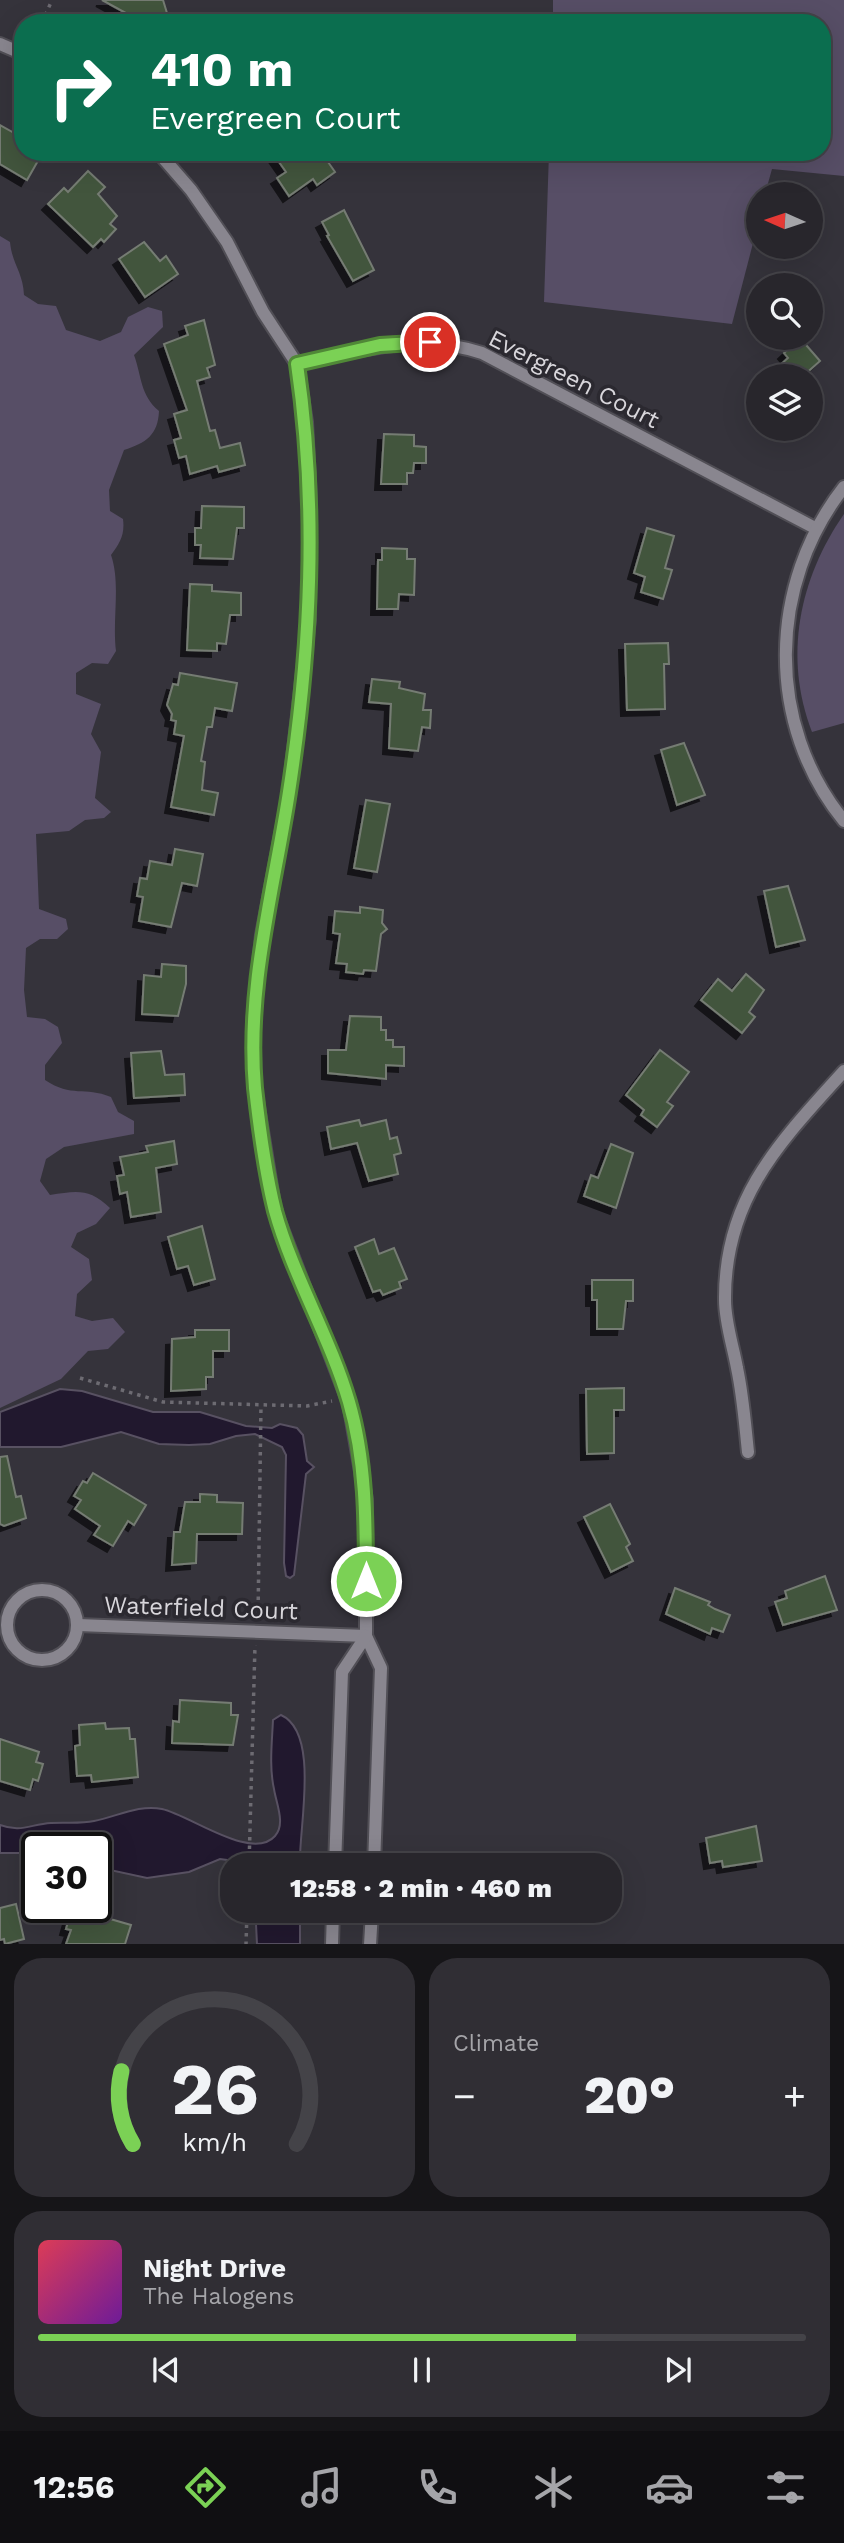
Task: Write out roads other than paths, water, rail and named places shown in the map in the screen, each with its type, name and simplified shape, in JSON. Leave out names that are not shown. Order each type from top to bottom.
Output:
[{"type":"street","points":[[166,161],[191,190],[227,242],[263,312],[297,364],[306,422],[310,492],[309,620],[289,793],[259,962],[253,1023],[256,1088],[275,1211],[347,1398],[366,1500],[366,1636],[381,1668],[374,1853]]},
{"type":"street","name":"Evergreen Court","points":[[297,364],[380,345],[430,342],[482,353],[815,528]]},
{"type":"street","points":[[844,487],[815,528],[788,609],[786,674],[792,715],[806,760],[844,821]]},
{"type":"street","points":[[748,1452],[741,1389],[725,1302],[728,1244],[750,1187],[802,1118],[844,1071]]},
{"type":"street","name":"Waterfield Court","points":[[37,1590],[61,1595],[69,1602],[78,1625],[70,1647],[51,1660],[28,1658],[11,1643],[7,1632],[7,1620],[17,1600],[37,1590]]},
{"type":"street","name":"Waterfield Court","points":[[78,1625],[366,1636]]},
{"type":"street","points":[[335,1853],[342,1672],[366,1636]]},
{"type":"street","points":[[332,1944],[333,1923]]},
{"type":"street","points":[[370,1944],[371,1923]]}]
